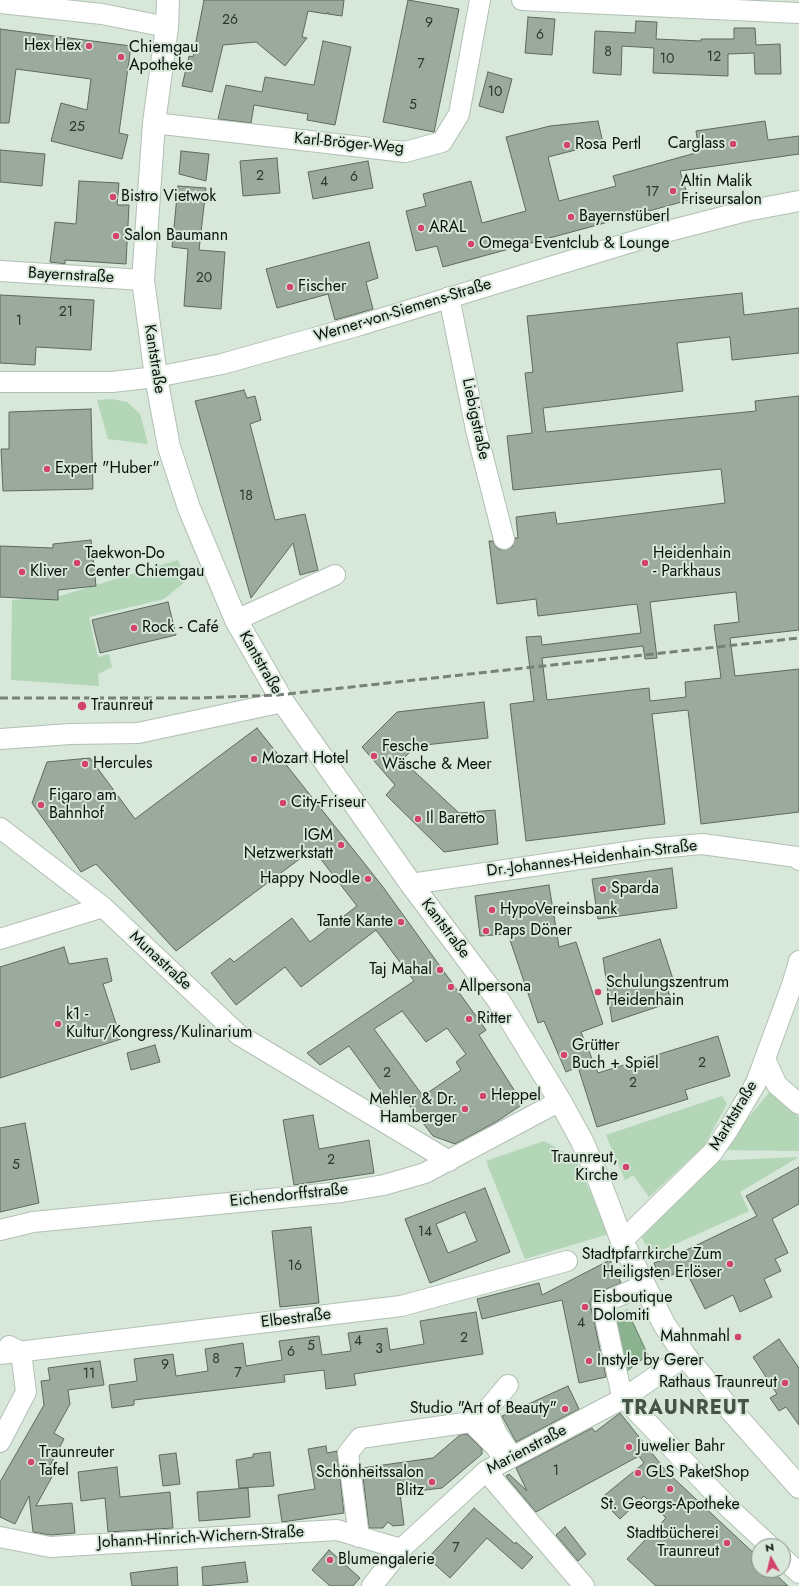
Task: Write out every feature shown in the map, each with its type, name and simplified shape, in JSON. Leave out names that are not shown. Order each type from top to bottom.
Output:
[{"type":"main road","name":"Kantstraße","points":[[168,0],[167,27],[154,123],[143,280],[156,377],[169,447],[189,508],[236,620],[283,702],[411,884],[499,1001],[560,1101],[582,1141],[599,1180],[622,1242],[664,1324],[685,1356],[799,1487]]},
{"type":"street","name":"Karl-Bröger-Weg","points":[[154,123],[405,152],[442,142],[459,114],[480,0]]},
{"type":"street","points":[[522,0],[799,13]]},
{"type":"street","points":[[0,3],[102,14],[167,27]]},
{"type":"street","name":"Werner-von-Siemens-Straße","points":[[0,382],[34,384],[112,382],[156,377],[222,364],[357,326],[661,233],[746,211],[799,201]]},
{"type":"street","name":"Bayernstraße","points":[[0,271],[143,280]]},
{"type":"street","name":"Liebigstraße","points":[[449,297],[476,430],[504,540]]},
{"type":"street","points":[[236,620],[335,575]]},
{"type":"street","points":[[0,739],[70,734],[138,733],[283,702]]},
{"type":"street","name":"Munastraße","points":[[0,828],[103,907],[239,1035],[448,1161]]},
{"type":"street","name":"Dr.-Johannes-Heidenhain-Straße","points":[[411,884],[647,849],[702,844],[798,858]]},
{"type":"street","points":[[0,939],[103,907]]},
{"type":"street","name":"Marktstraße","points":[[622,1242],[712,1153],[756,1083],[799,961]]},
{"type":"street","points":[[765,1059],[777,1085],[799,1104]]},
{"type":"street","name":"Eichendorffstraße","points":[[0,1230],[33,1222],[342,1192],[384,1185],[418,1175],[448,1161],[560,1101]]},
{"type":"street","name":"Elbestraße","points":[[0,1354],[400,1306],[567,1261]]},
{"type":"street","points":[[645,1285],[602,1303],[621,1392],[624,1398],[725,1515],[758,1538]]},
{"type":"street","points":[[0,1342],[21,1352],[26,1392],[0,1442]]},
{"type":"street","name":"Marienstraße","points":[[372,1586],[401,1549],[486,1471],[624,1398],[685,1356]]},
{"type":"street","points":[[508,1385],[487,1410],[509,1459]]},
{"type":"street","points":[[359,1536],[348,1453],[360,1438],[472,1422],[509,1459]]},
{"type":"street","points":[[486,1471],[584,1586]]},
{"type":"street","name":"Johann-Hinrich-Wichern-Straße","points":[[0,1537],[50,1547],[337,1530],[401,1549]]},
{"type":"street","points":[[791,1566],[799,1573]]},
{"type":"shaded area","points":[[112,399],[127,402],[140,414],[148,444],[108,439],[97,400]]},
{"type":"shaded area","points":[[178,560],[186,581],[164,599],[89,617],[98,657],[109,654],[112,667],[98,674],[99,686],[11,680],[12,600],[60,596]]},
{"type":"shaded area","points":[[772,1089],[799,1117],[799,1151],[722,1150]]},
{"type":"shaded area","points":[[722,1096],[727,1104],[704,1146],[649,1197],[633,1175],[625,1180],[606,1135]]},
{"type":"shaded area","points":[[544,1141],[575,1158],[609,1234],[525,1259],[486,1161]]},
{"type":"shaded area","points":[[799,1157],[740,1192],[749,1211],[651,1255],[639,1232],[710,1161]]},
{"type":"shaded area","points":[[627,1310],[648,1355],[623,1374],[612,1316]]},
{"type":"building","points":[[204,0],[344,0],[342,16],[328,14],[328,12],[327,14],[308,11],[302,37],[307,38],[285,66],[256,42],[223,45],[212,92],[182,86],[189,56],[193,57]]},
{"type":"building","points":[[408,0],[459,9],[434,132],[383,122]]},
{"type":"building","points":[[528,17],[555,19],[552,55],[525,53]]},
{"type":"building","points":[[636,21],[657,22],[656,39],[701,41],[701,39],[734,39],[734,28],[755,28],[756,45],[780,44],[781,74],[755,74],[754,53],[728,54],[728,76],[653,73],[654,48],[622,46],[621,75],[593,73],[595,31],[635,33]]},
{"type":"building","points":[[0,29],[131,46],[119,133],[128,135],[122,159],[51,141],[61,103],[87,110],[91,79],[16,69],[9,123],[0,123]]},
{"type":"building","points":[[323,41],[351,47],[335,125],[307,120],[308,114],[254,105],[251,123],[218,119],[226,85],[262,92],[265,77],[314,85]]},
{"type":"building","points":[[488,72],[512,79],[503,113],[479,106]]},
{"type":"building","points":[[598,121],[603,143],[548,157],[559,201],[616,186],[613,176],[699,152],[696,131],[765,121],[768,140],[799,136],[799,154],[680,171],[689,200],[443,267],[437,246],[416,251],[406,211],[426,206],[423,194],[471,181],[482,223],[526,211],[506,137],[550,126]]},
{"type":"building","points":[[0,150],[45,154],[42,186],[0,182]]},
{"type":"building","points":[[181,151],[209,154],[206,181],[179,174]]},
{"type":"building","points":[[277,158],[280,193],[243,196],[240,161]]},
{"type":"building","points":[[368,161],[373,188],[313,199],[308,172]]},
{"type":"building","points":[[79,181],[119,183],[117,205],[129,205],[126,264],[65,260],[65,264],[50,262],[55,222],[76,224]]},
{"type":"building","points":[[178,186],[206,188],[199,250],[225,252],[221,309],[184,306],[188,249],[172,247]]},
{"type":"building","points":[[369,242],[378,278],[366,282],[373,309],[335,320],[328,294],[277,308],[266,269]]},
{"type":"building","points":[[742,293],[744,315],[799,308],[799,353],[732,360],[730,337],[677,343],[683,391],[543,408],[546,432],[756,411],[755,401],[799,396],[799,630],[730,638],[735,676],[799,669],[799,812],[701,824],[688,710],[652,714],[665,824],[526,841],[510,704],[534,701],[526,637],[541,636],[542,645],[641,633],[637,604],[538,616],[536,599],[497,604],[489,541],[493,541],[496,547],[501,550],[512,547],[515,538],[518,538],[516,517],[555,512],[557,524],[725,503],[721,469],[513,490],[507,436],[532,433],[525,373],[533,372],[527,316]],"holes":[[[736,592],[739,622],[714,625],[721,678],[685,682],[686,697],[650,701],[649,688],[547,700],[542,658],[643,646],[645,659],[657,658],[650,602]]]},
{"type":"building","points":[[0,295],[94,300],[91,350],[36,347],[35,365],[0,363]]},
{"type":"building","points":[[244,390],[247,398],[255,396],[261,420],[250,424],[275,520],[305,514],[318,570],[300,575],[293,543],[251,598],[195,401]]},
{"type":"building","name":"Expert \"Huber\"","points":[[91,409],[93,489],[3,491],[1,449],[9,449],[9,412]]},
{"type":"building","points":[[91,540],[96,586],[58,590],[58,600],[0,597],[0,546],[53,548],[53,544]]},
{"type":"building","name":"Rock - Café","points":[[168,602],[176,635],[100,653],[92,620]]},
{"type":"building","points":[[484,702],[488,738],[416,746],[402,760],[459,813],[495,810],[498,844],[444,852],[386,795],[395,785],[362,747],[397,712]]},
{"type":"building","points":[[257,728],[383,887],[486,1030],[479,1035],[523,1104],[496,1122],[455,1144],[433,1136],[402,1096],[391,1104],[349,1046],[320,1065],[307,1053],[414,981],[376,930],[301,987],[285,967],[236,1005],[211,973],[230,958],[234,962],[292,918],[310,942],[357,906],[313,849],[176,951],[96,864],[81,872],[32,803],[47,762],[90,758],[135,819]],"holes":[[[402,1011],[426,1042],[447,1028],[466,1054],[456,1062],[461,1070],[423,1096],[374,1029]]]},
{"type":"building","points":[[672,868],[677,908],[598,919],[592,879]]},
{"type":"building","points":[[549,885],[559,947],[576,942],[603,1024],[581,1032],[598,1073],[718,1036],[730,1076],[685,1090],[688,1099],[597,1127],[578,1067],[566,1072],[544,1021],[538,1023],[508,934],[480,936],[475,896]]},
{"type":"building","points":[[660,939],[673,979],[665,982],[672,1002],[612,1022],[603,958]]},
{"type":"building","name":"k1 - Kultur/Kongress/Kulinarium","points":[[64,947],[69,964],[107,958],[112,981],[103,984],[121,1039],[0,1078],[0,967]]},
{"type":"building","points":[[155,1045],[160,1062],[131,1070],[127,1053]]},
{"type":"building","points":[[313,1115],[319,1149],[369,1140],[374,1173],[294,1185],[283,1120]]},
{"type":"building","points":[[25,1123],[39,1203],[0,1212],[0,1128]]},
{"type":"building","name":"Stadtpfarrkirche Zum Heiligsten Erlöser","points":[[799,1167],[799,1204],[772,1219],[788,1253],[775,1259],[781,1271],[764,1279],[772,1297],[740,1312],[733,1295],[705,1309],[685,1269],[661,1280],[654,1263],[672,1257],[757,1216],[746,1196]]},
{"type":"building","points":[[485,1188],[510,1252],[430,1283],[405,1219]],"holes":[[[465,1212],[477,1241],[448,1253],[436,1224]]]},
{"type":"building","points":[[311,1227],[319,1303],[280,1307],[272,1231]]},
{"type":"building","points":[[610,1260],[621,1283],[597,1293],[593,1296],[590,1303],[606,1377],[579,1383],[562,1300],[482,1319],[477,1299],[539,1283],[542,1295]]},
{"type":"building","points":[[476,1312],[483,1354],[354,1374],[356,1385],[326,1389],[324,1370],[284,1375],[285,1382],[134,1400],[134,1405],[112,1408],[109,1385],[137,1381],[134,1359],[173,1354],[176,1376],[208,1371],[205,1349],[243,1343],[246,1366],[282,1360],[279,1341],[319,1336],[322,1355],[351,1351],[348,1333],[387,1328],[390,1350],[424,1344],[420,1321]]},
{"type":"building","name":"Rathaus Traunreut","points":[[779,1339],[799,1368],[799,1425],[786,1407],[779,1411],[770,1398],[777,1394],[753,1357]]},
{"type":"building","points":[[100,1361],[104,1385],[68,1390],[70,1404],[54,1433],[64,1439],[46,1473],[53,1475],[36,1506],[72,1503],[75,1533],[51,1535],[33,1532],[29,1496],[15,1524],[0,1517],[0,1482],[44,1405],[41,1381],[50,1380],[48,1368]]},
{"type":"building","points":[[568,1386],[579,1409],[516,1442],[502,1416]]},
{"type":"building","points":[[620,1413],[667,1472],[751,1551],[751,1578],[780,1578],[788,1586],[656,1586],[627,1559],[666,1518],[644,1496],[620,1519],[600,1499],[644,1463],[639,1456],[536,1512],[506,1476],[509,1474],[527,1491],[516,1468],[592,1428],[595,1432]]},
{"type":"building","points":[[467,1434],[482,1449],[482,1454],[442,1488],[400,1493],[404,1525],[393,1526],[388,1522],[383,1528],[369,1528],[362,1468],[433,1458],[460,1435]]},
{"type":"building","points":[[326,1446],[327,1453],[337,1451],[344,1513],[282,1522],[278,1495],[315,1489],[308,1449]]},
{"type":"building","points":[[270,1452],[274,1486],[239,1488],[236,1460],[253,1457],[253,1454]]},
{"type":"building","points":[[176,1453],[180,1484],[163,1486],[159,1455]]},
{"type":"building","points":[[117,1467],[120,1497],[170,1492],[173,1528],[108,1532],[105,1498],[81,1501],[78,1472]]},
{"type":"building","points":[[248,1488],[250,1517],[199,1521],[197,1492]]},
{"type":"building","points":[[474,1508],[515,1544],[516,1542],[533,1557],[522,1569],[487,1538],[450,1578],[428,1558]]},
{"type":"building","points":[[565,1527],[586,1554],[578,1561],[556,1535]]},
{"type":"building","name":"Blumengalerie","points":[[329,1550],[360,1578],[353,1586],[330,1586],[312,1570]]},
{"type":"building","points":[[245,1562],[248,1582],[203,1586],[202,1567]]},
{"type":"building","points":[[177,1567],[178,1586],[132,1586],[130,1573]]},
{"type":"railway","points":[[0,698],[198,698],[278,695],[799,638]]},
{"type":"place","name":"Hex Hex","points":[[89,46]]},
{"type":"place","name":"Chiemgau Apotheke","points":[[121,57]]},
{"type":"place","name":"Carglass","points":[[733,144]]},
{"type":"place","name":"Rosa Pertl","points":[[567,145]]},
{"type":"place","name":"Altin Malik Friseursalon","points":[[673,191]]},
{"type":"place","name":"Bistro Vietwok","points":[[113,197]]},
{"type":"place","name":"Bayernstüberl","points":[[571,217]]},
{"type":"place","name":"ARAL","points":[[421,228]]},
{"type":"place","name":"Salon Baumann","points":[[116,236]]},
{"type":"place","name":"Omega Eventclub & Lounge","points":[[471,244]]},
{"type":"place","name":"Fischer","points":[[290,287]]},
{"type":"place","name":"Expert \"Huber\"","points":[[47,469]]},
{"type":"place","name":"Taekwon-Do Center Chiemgau","points":[[77,563]]},
{"type":"place","name":"Heidenhain - Parkhaus","points":[[645,563]]},
{"type":"place","name":"Kliver","points":[[22,572]]},
{"type":"place","name":"Rock - Café","points":[[134,628]]},
{"type":"place","name":"Traunreut","points":[[82,706]]},
{"type":"place","name":"Fesche Wäsche & Meer","points":[[374,756]]},
{"type":"place","name":"Mozart Hotel","points":[[254,759]]},
{"type":"place","name":"Hercules","points":[[85,764]]},
{"type":"place","name":"City-Friseur","points":[[283,803]]},
{"type":"place","name":"Figaro am Bahnhof","points":[[41,805]]},
{"type":"place","name":"Il Baretto","points":[[418,819]]},
{"type":"place","name":"IGM Netzwerkstatt","points":[[341,845]]},
{"type":"place","name":"Happy Noodle","points":[[368,879]]},
{"type":"place","name":"Sparda","points":[[603,889]]},
{"type":"place","name":"HypoVereinsbank","points":[[492,910]]},
{"type":"place","name":"Tante Kante","points":[[401,922]]},
{"type":"place","name":"Paps Döner","points":[[486,931]]},
{"type":"place","name":"Taj Mahal","points":[[440,970]]},
{"type":"place","name":"Allpersona","points":[[451,987]]},
{"type":"place","name":"Schulungszentrum Heidenhain","points":[[598,992]]},
{"type":"place","name":"Ritter","points":[[469,1019]]},
{"type":"place","name":"k1 - Kultur/Kongress/Kulinarium","points":[[58,1024]]},
{"type":"place","name":"Grütter Buch + Spiel","points":[[564,1055]]},
{"type":"place","name":"Heppel","points":[[483,1096]]},
{"type":"place","name":"Mehler & Dr. Hamberger","points":[[465,1109]]},
{"type":"place","name":"Traunreut, Kirche","points":[[626,1167]]},
{"type":"place","name":"Stadtpfarrkirche Zum Heiligsten Erlöser","points":[[730,1264]]},
{"type":"place","name":"Eisboutique Dolomiti","points":[[585,1307]]},
{"type":"place","name":"Mahnmahl","points":[[738,1337]]},
{"type":"place","name":"Instyle by Gerer","points":[[589,1361]]},
{"type":"place","name":"Rathaus Traunreut","points":[[785,1383]]},
{"type":"place","name":"Studio \"Art of Beauty\"","points":[[565,1409]]},
{"type":"place","name":"Juwelier Bahr","points":[[629,1447]]},
{"type":"place","name":"Traunreuter Tafel","points":[[31,1462]]},
{"type":"place","name":"GLS PaketShop","points":[[638,1473]]},
{"type":"place","name":"Schönheitssalon Blitz","points":[[432,1482]]},
{"type":"place","name":"St. Georgs-Apotheke","points":[[670,1489]]},
{"type":"place","name":"Stadtbücherei Traunreut","points":[[727,1543]]},
{"type":"place","name":"Blumengalerie","points":[[330,1560]]},
{"type":"district","name":"TRAUNREUT","points":[[686,1409]]}]
